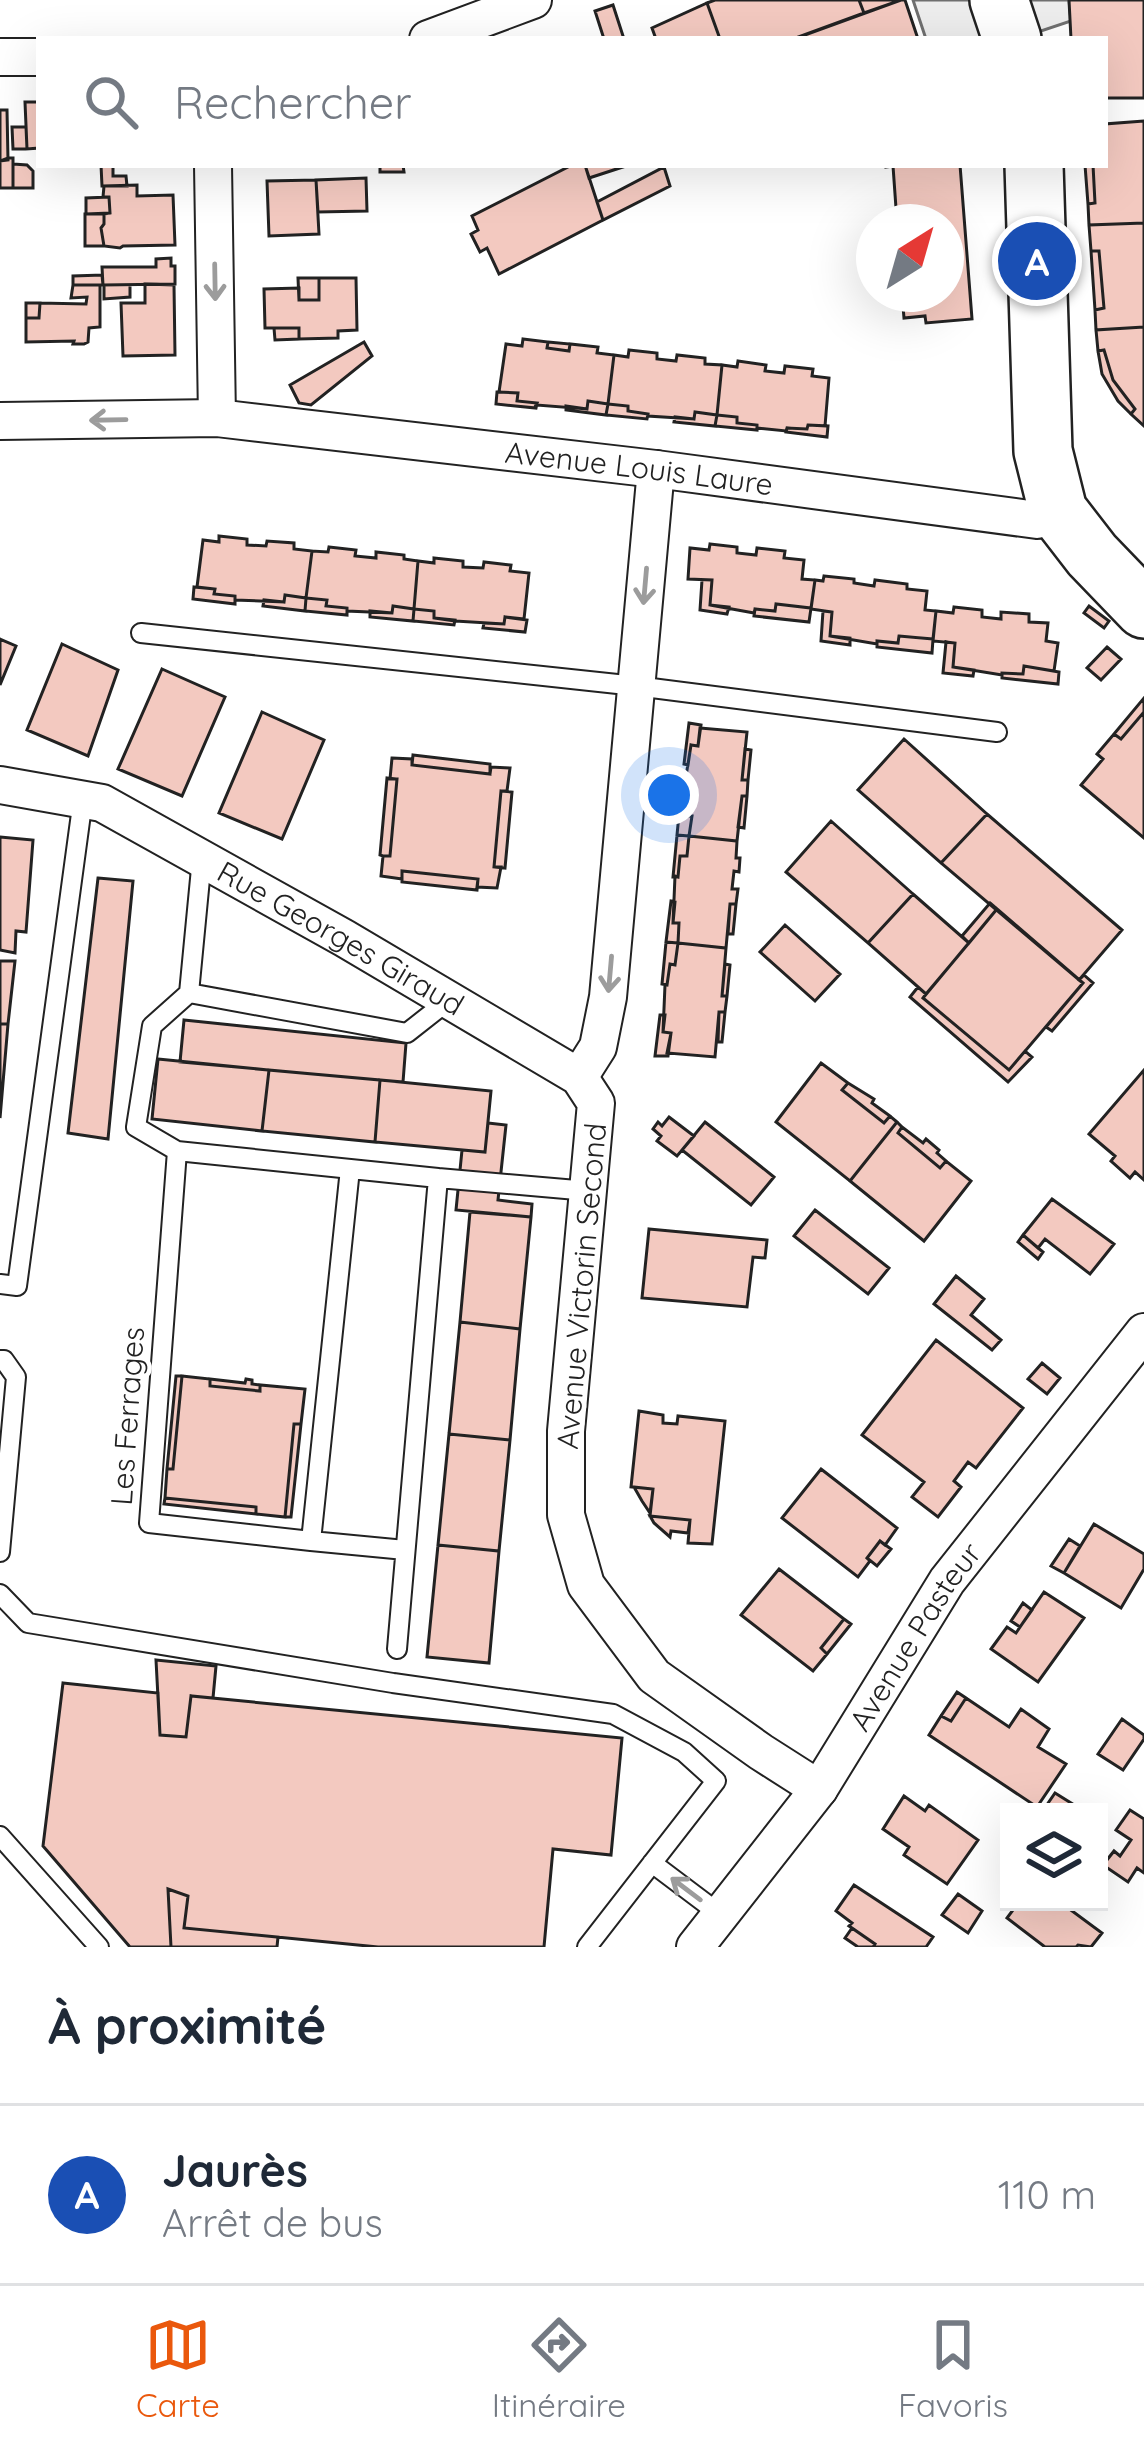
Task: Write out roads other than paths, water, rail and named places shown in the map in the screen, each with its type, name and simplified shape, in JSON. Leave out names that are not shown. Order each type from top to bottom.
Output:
[{"type":"main road","points":[[999,0],[1011,36]]},
{"type":"main road","points":[[1034,168],[1043,451],[1058,511],[1092,555],[1143,607]]},
{"type":"street","points":[[436,36],[533,0]]},
{"type":"street","points":[[0,57],[36,56]]},
{"type":"street","points":[[213,168],[217,418]]},
{"type":"street","name":"Avenue Louis Laure","points":[[0,421],[217,418],[1037,520],[1058,511]]},
{"type":"street","name":"Avenue Victorin Second","points":[[656,470],[608,997],[598,1048],[579,1077],[596,1103],[566,1431],[566,1516],[586,1585],[654,1676],[818,1790]]},
{"type":"street","name":"Rue Georges Giraud","points":[[0,785],[92,801],[202,858],[579,1077]]},
{"type":"street","name":"Avenue Pasteur","points":[[695,1947],[818,1790],[947,1581],[1144,1332]]},
{"type":"lane","points":[[141,633],[636,686],[997,732]]},
{"type":"lane","points":[[0,1284],[17,1286],[92,801]]},
{"type":"lane","points":[[202,858],[189,993],[152,1025],[136,1127],[177,1151],[588,1191]]},
{"type":"lane","points":[[189,993],[406,1033],[449,1000]]},
{"type":"lane","name":"Les Ferrages","points":[[177,1151],[149,1523],[405,1550]]},
{"type":"lane","points":[[311,1540],[350,1169]]},
{"type":"lane","points":[[397,1648],[437,1178]]},
{"type":"lane","points":[[0,1360],[16,1377],[0,1552]]},
{"type":"lane","points":[[0,1594],[28,1623],[613,1714],[684,1753],[716,1780],[587,1947]]},
{"type":"lane","points":[[0,1836],[100,1947]]},
{"type":"lane","points":[[652,1863],[721,1915]]},
{"type":"place","name":"Jaurès","points":[[1037,261]]}]
